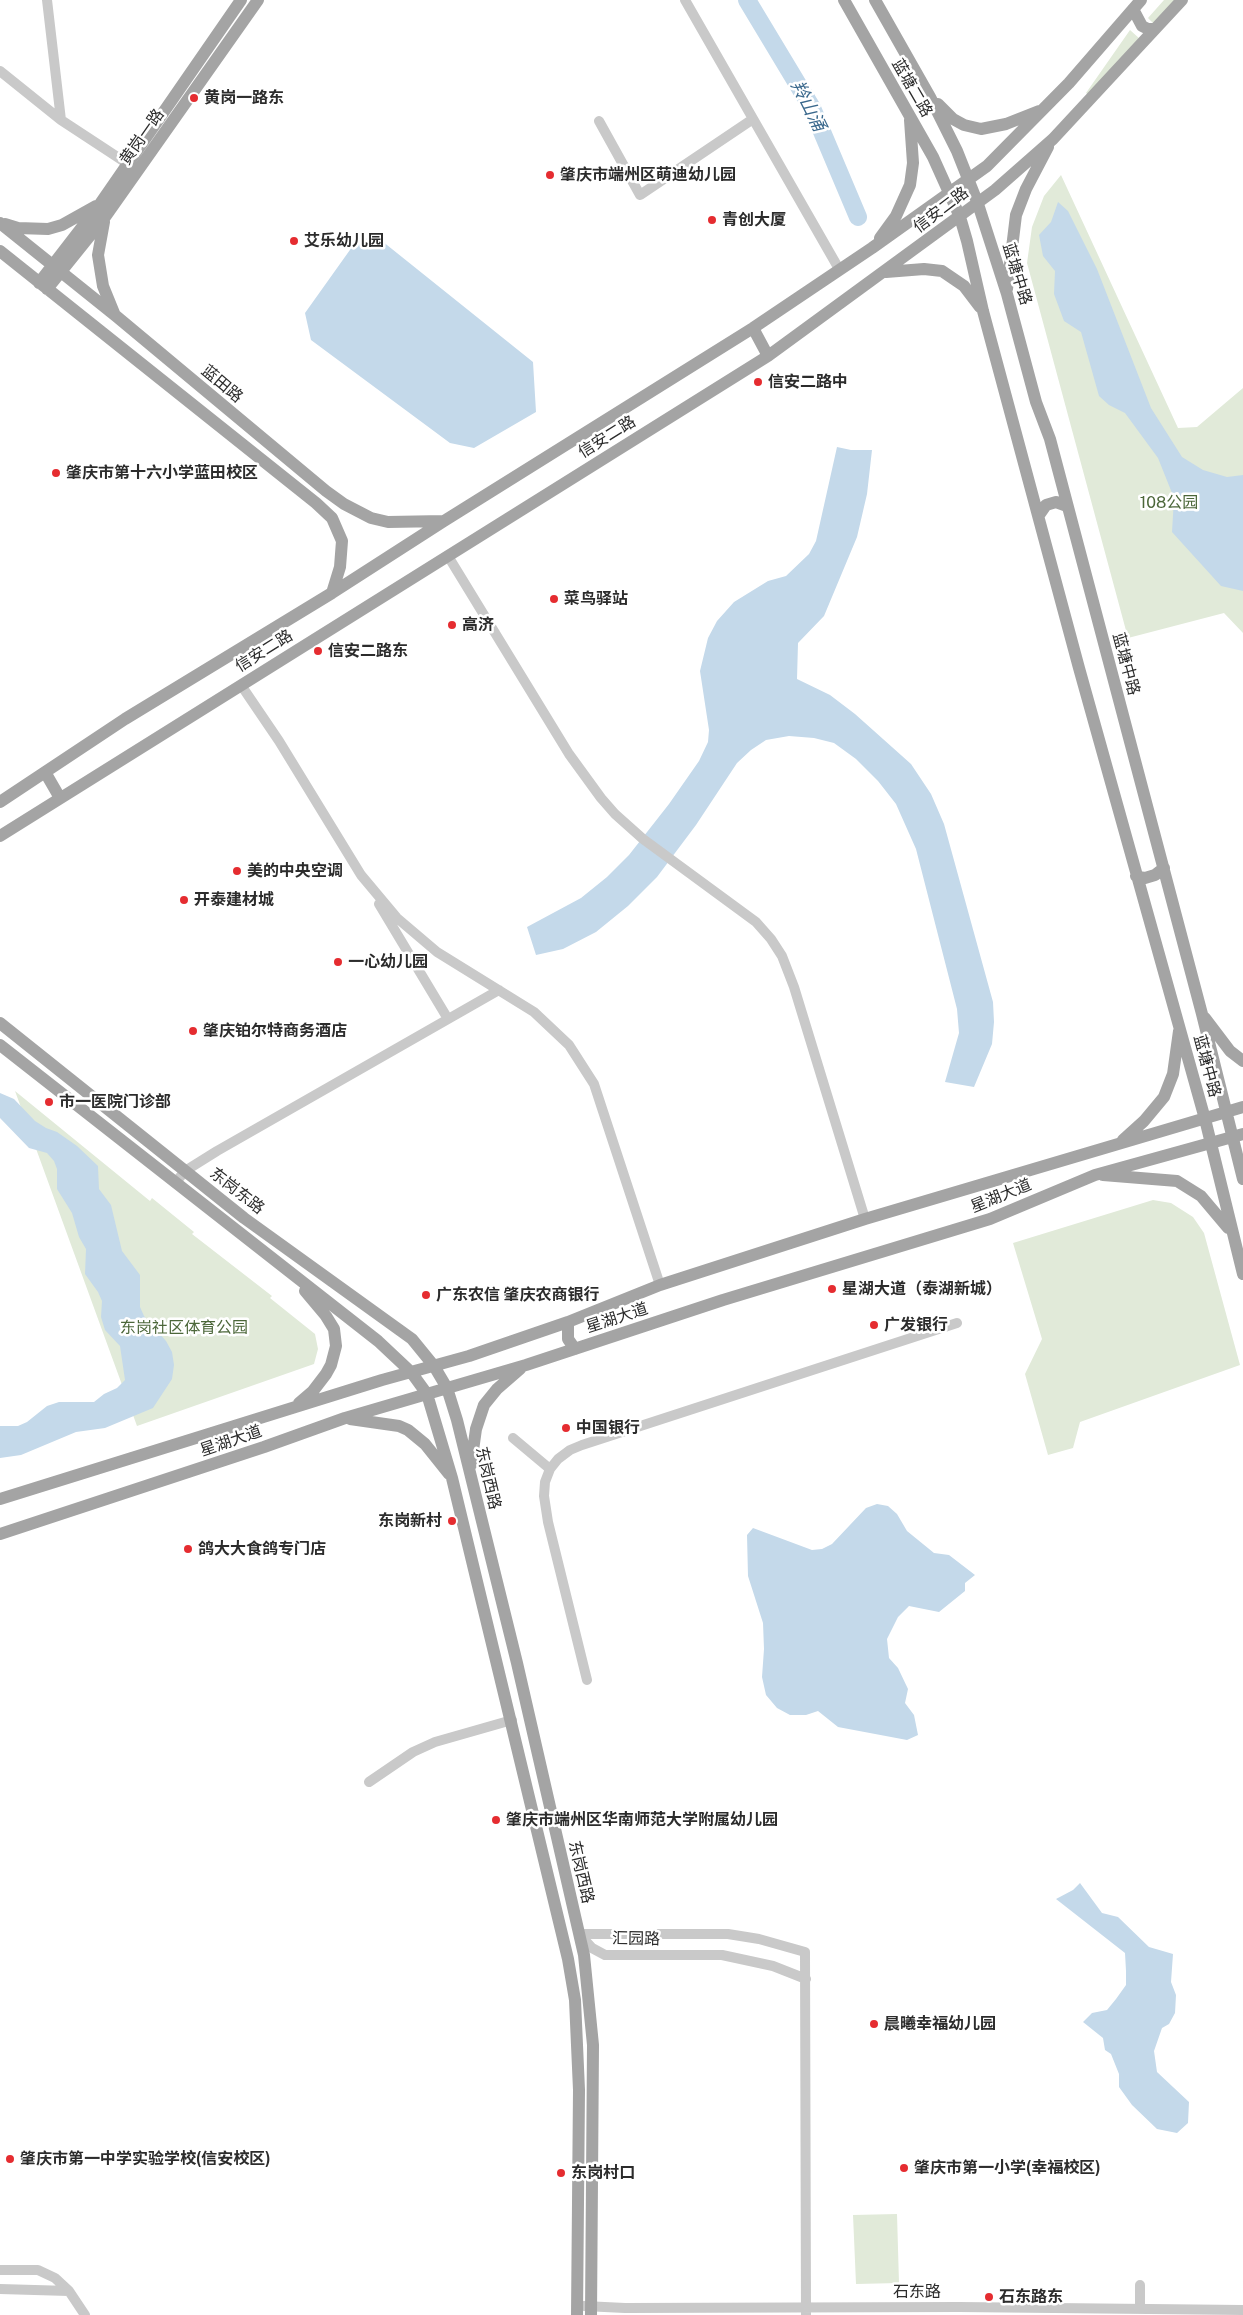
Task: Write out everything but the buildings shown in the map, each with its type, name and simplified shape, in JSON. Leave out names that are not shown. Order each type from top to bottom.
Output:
[{"type":"main road","name":"黄岗一路","points":[[44,286],[241,0]]},
{"type":"main road","name":"黄岗一路","points":[[57,269],[106,217],[258,0]]},
{"type":"main road","name":"蓝塘二路","points":[[844,0],[933,157],[960,217]]},
{"type":"main road","name":"蓝塘二路","points":[[875,0],[930,97],[957,151],[978,204]]},
{"type":"main road","name":"信安二路","points":[[0,836],[768,356],[978,204],[1053,139],[1182,0]]},
{"type":"main road","points":[[1137,4],[1142,26],[1155,30]]},
{"type":"main road","name":"信安二路","points":[[0,802],[125,719],[332,593],[754,328],[950,194],[987,166],[1046,108],[1137,4]]},
{"type":"main road","points":[[930,97],[953,119],[964,125],[981,129],[1006,124],[1046,108]]},
{"type":"main road","points":[[872,248],[896,216],[910,185],[913,163],[910,117]]},
{"type":"main road","points":[[1007,294],[1016,215],[1030,181],[1053,139]]},
{"type":"main road","points":[[0,223],[18,228],[48,229],[62,225],[100,204]]},
{"type":"main road","name":"蓝塘中路","points":[[978,204],[1007,294],[1068,506],[1164,868],[1226,1112],[1238,1135],[1243,1179]]},
{"type":"main road","points":[[106,217],[98,255],[103,286],[116,316]]},
{"type":"main road","name":"蓝塘中路","points":[[960,217],[983,311],[1136,876],[1159,949],[1180,1026],[1243,1274]]},
{"type":"main road","name":"蓝田路","points":[[0,223],[116,316],[326,492],[371,518],[388,522],[444,521]]},
{"type":"main road","name":"蓝田路","points":[[0,251],[316,502],[332,518],[342,541],[340,567],[332,593]]},
{"type":"main road","points":[[885,272],[924,269],[942,271],[964,286],[983,311]]},
{"type":"main road","points":[[754,328],[768,356]]},
{"type":"main road","points":[[1039,515],[1046,505],[1056,502],[1068,506]]},
{"type":"main road","points":[[45,772],[60,798]]},
{"type":"main road","points":[[1136,876],[1145,878],[1155,875],[1164,868]]},
{"type":"main road","points":[[1202,1014],[1230,1051],[1243,1061]]},
{"type":"main road","name":"东岗东路","points":[[0,1023],[244,1218],[412,1339],[434,1366],[447,1388]]},
{"type":"main road","points":[[1122,1142],[1144,1121],[1164,1097],[1173,1074],[1180,1026]]},
{"type":"main road","name":"东岗东路","points":[[0,1045],[378,1341],[411,1372],[427,1394]]},
{"type":"main road","name":"星湖大道","points":[[0,1499],[434,1366],[568,1322],[660,1285],[865,1219],[1243,1107]]},
{"type":"main road","name":"星湖大道","points":[[0,1534],[264,1447],[345,1418],[576,1349],[723,1300],[990,1219],[1095,1175],[1210,1141],[1238,1135]]},
{"type":"main road","points":[[1095,1175],[1177,1181],[1201,1196],[1214,1209],[1231,1232]]},
{"type":"main road","points":[[289,1272],[326,1316],[336,1338],[334,1356],[326,1374],[313,1391],[294,1408]]},
{"type":"main road","points":[[568,1322],[568,1339],[576,1349]]},
{"type":"main road","points":[[470,1473],[476,1429],[484,1405],[497,1389],[526,1364]]},
{"type":"main road","name":"东岗西路","points":[[447,1388],[517,1663],[584,1955],[593,2045],[591,2311]]},
{"type":"main road","name":"东岗西路","points":[[427,1394],[452,1478],[512,1720],[559,1918],[574,2000],[579,2090],[577,2311]]},
{"type":"main road","points":[[345,1418],[399,1426],[408,1430],[425,1444],[452,1478]]},
{"type":"street","points":[[47,0],[61,120]]},
{"type":"street","points":[[685,0],[839,269]]},
{"type":"street","points":[[0,71],[61,120],[128,164]]},
{"type":"street","points":[[599,121],[640,195],[753,119]]},
{"type":"street","points":[[448,556],[584,775],[615,814],[642,839],[756,922],[771,939],[782,956],[794,987],[865,1219]]},
{"type":"street","points":[[241,684],[279,741],[448,1019]]},
{"type":"street","points":[[361,875],[397,918],[437,952],[534,1012],[569,1045],[594,1084],[660,1285]]},
{"type":"street","points":[[175,1183],[185,1171],[499,990]]},
{"type":"street","points":[[587,1680],[548,1522],[544,1496],[545,1482],[550,1469],[558,1459],[570,1450],[582,1445],[957,1323]]},
{"type":"street","points":[[513,1438],[550,1469]]},
{"type":"street","points":[[459,1508],[476,1503]]},
{"type":"street","points":[[369,1782],[413,1752],[435,1742],[512,1720]]},
{"type":"street","name":"汇园路","points":[[579,1934],[728,1934],[759,1939],[806,1952],[806,1979],[772,1966],[722,1955],[605,1954],[592,1948],[579,1934]]},
{"type":"street","points":[[806,1979],[806,2311]]},
{"type":"street","points":[[0,2270],[38,2270],[55,2278],[69,2291],[85,2315]]},
{"type":"street","points":[[1140,2285],[1140,2309]]},
{"type":"street","points":[[0,2288],[69,2291]]},
{"type":"street","name":"石东路","points":[[577,2311],[618,2308],[806,2311],[1243,2310]]},
{"type":"green space","points":[[1164,0],[1176,0],[1154,24],[1148,18]]},
{"type":"green space","points":[[1130,30],[1140,39],[1089,95],[1086,93]]},
{"type":"green space","name":"108公园","points":[[1061,175],[1178,428],[1197,427],[1243,388],[1243,633],[1224,613],[1128,638],[1027,263],[1032,227],[1044,196]]},
{"type":"green space","name":"东岗社区体育公园","points":[[15,1091],[150,1201],[152,1198],[194,1232],[192,1234],[272,1296],[270,1298],[315,1334],[318,1349],[314,1364],[137,1426]]},
{"type":"green space","points":[[1153,1200],[1171,1203],[1193,1217],[1204,1233],[1240,1365],[1080,1422],[1073,1448],[1048,1455],[1025,1374],[1042,1339],[1013,1243]]},
{"type":"green space","points":[[897,2214],[899,2283],[856,2284],[853,2215]]},
{"type":"water","points":[[1058,202],[1068,211],[1097,269],[1151,408],[1182,457],[1203,470],[1227,477],[1243,475],[1243,591],[1221,586],[1172,532],[1174,498],[1158,458],[1125,413],[1109,405],[1099,396],[1081,332],[1064,321],[1054,294],[1055,271],[1043,256],[1039,235],[1051,222]]},
{"type":"water","points":[[377,237],[533,362],[536,412],[474,448],[450,443],[311,340],[305,313],[357,240]]},
{"type":"water","points":[[837,447],[851,450],[872,450],[867,494],[857,537],[824,616],[798,643],[797,679],[830,695],[855,714],[911,764],[931,794],[944,824],[993,1002],[992,1044],[974,1087],[945,1082],[959,1033],[957,1009],[916,849],[896,804],[878,781],[856,759],[834,743],[814,738],[789,736],[766,740],[751,750],[737,763],[696,825],[657,877],[628,906],[596,932],[563,949],[536,955],[527,927],[581,898],[607,877],[629,855],[669,804],[699,761],[708,742],[709,730],[700,671],[708,638],[717,621],[734,602],[768,581],[786,576],[809,554],[816,541]]},
{"type":"water","points":[[0,1093],[14,1099],[35,1121],[57,1132],[77,1146],[98,1166],[99,1189],[111,1205],[122,1251],[140,1275],[140,1307],[144,1316],[166,1341],[172,1352],[174,1365],[172,1379],[153,1408],[105,1428],[76,1432],[21,1455],[0,1458],[0,1426],[18,1426],[27,1422],[47,1406],[59,1402],[94,1402],[104,1394],[117,1388],[125,1380],[120,1346],[105,1330],[101,1317],[102,1301],[85,1274],[86,1249],[79,1237],[72,1213],[57,1189],[57,1169],[54,1161],[47,1153],[29,1148],[0,1118]]},
{"type":"water","points":[[877,1504],[888,1506],[897,1514],[907,1531],[934,1553],[949,1555],[975,1575],[965,1583],[965,1591],[939,1612],[909,1606],[898,1617],[887,1639],[889,1658],[898,1668],[908,1689],[905,1703],[914,1715],[918,1735],[907,1740],[838,1727],[818,1711],[806,1715],[790,1715],[777,1708],[766,1695],[762,1677],[763,1623],[748,1576],[747,1535],[753,1528],[812,1550],[822,1549],[832,1544],[866,1508]]},
{"type":"water","points":[[1080,1883],[1102,1913],[1118,1917],[1149,1947],[1173,1954],[1171,1982],[1176,1995],[1175,2013],[1169,2024],[1162,2028],[1154,2051],[1157,2072],[1189,2102],[1188,2123],[1177,2133],[1157,2129],[1132,2105],[1119,2087],[1119,2074],[1111,2054],[1105,2050],[1103,2038],[1083,2022],[1092,2013],[1107,2010],[1126,1985],[1126,1971],[1125,1953],[1056,1899],[1073,1890]]},
{"type":"waterway","name":"羚山涌","points":[[747,0],[812,108],[858,217]]},
{"type":"place","name":"黄岗一路东","points":[[194,98]]},
{"type":"place","name":"肇庆市端州区萌迪幼儿园","points":[[550,175]]},
{"type":"place","name":"青创大厦","points":[[712,220]]},
{"type":"place","name":"艾乐幼儿园","points":[[294,241]]},
{"type":"place","name":"信安二路中","points":[[758,382]]},
{"type":"place","name":"肇庆市第十六小学蓝田校区","points":[[56,473]]},
{"type":"place","name":"菜鸟驿站","points":[[554,599]]},
{"type":"place","name":"高济","points":[[452,625]]},
{"type":"place","name":"信安二路东","points":[[318,651]]},
{"type":"place","name":"美的中央空调","points":[[237,871]]},
{"type":"place","name":"开泰建材城","points":[[184,900]]},
{"type":"place","name":"一心幼儿园","points":[[338,962]]},
{"type":"place","name":"肇庆铂尔特商务酒店","points":[[193,1031]]},
{"type":"place","name":"市一医院门诊部","points":[[49,1102]]},
{"type":"place","name":"星湖大道（泰湖新城）","points":[[832,1289]]},
{"type":"place","name":"广东农信 肇庆农商银行","points":[[426,1295]]},
{"type":"place","name":"广发银行","points":[[874,1325]]},
{"type":"place","name":"中国银行","points":[[566,1428]]},
{"type":"place","name":"东岗新村","points":[[452,1521]]},
{"type":"place","name":"鸽大大食鸽专门店","points":[[188,1549]]},
{"type":"place","name":"肇庆市端州区华南师范大学附属幼儿园","points":[[496,1820]]},
{"type":"place","name":"晨曦幸福幼儿园","points":[[874,2024]]},
{"type":"place","name":"肇庆市第一中学实验学校(信安校区)","points":[[10,2159]]},
{"type":"place","name":"肇庆市第一小学(幸福校区)","points":[[904,2168]]},
{"type":"place","name":"东岗村口","points":[[561,2173]]},
{"type":"place","name":"石东路东","points":[[989,2297]]}]
